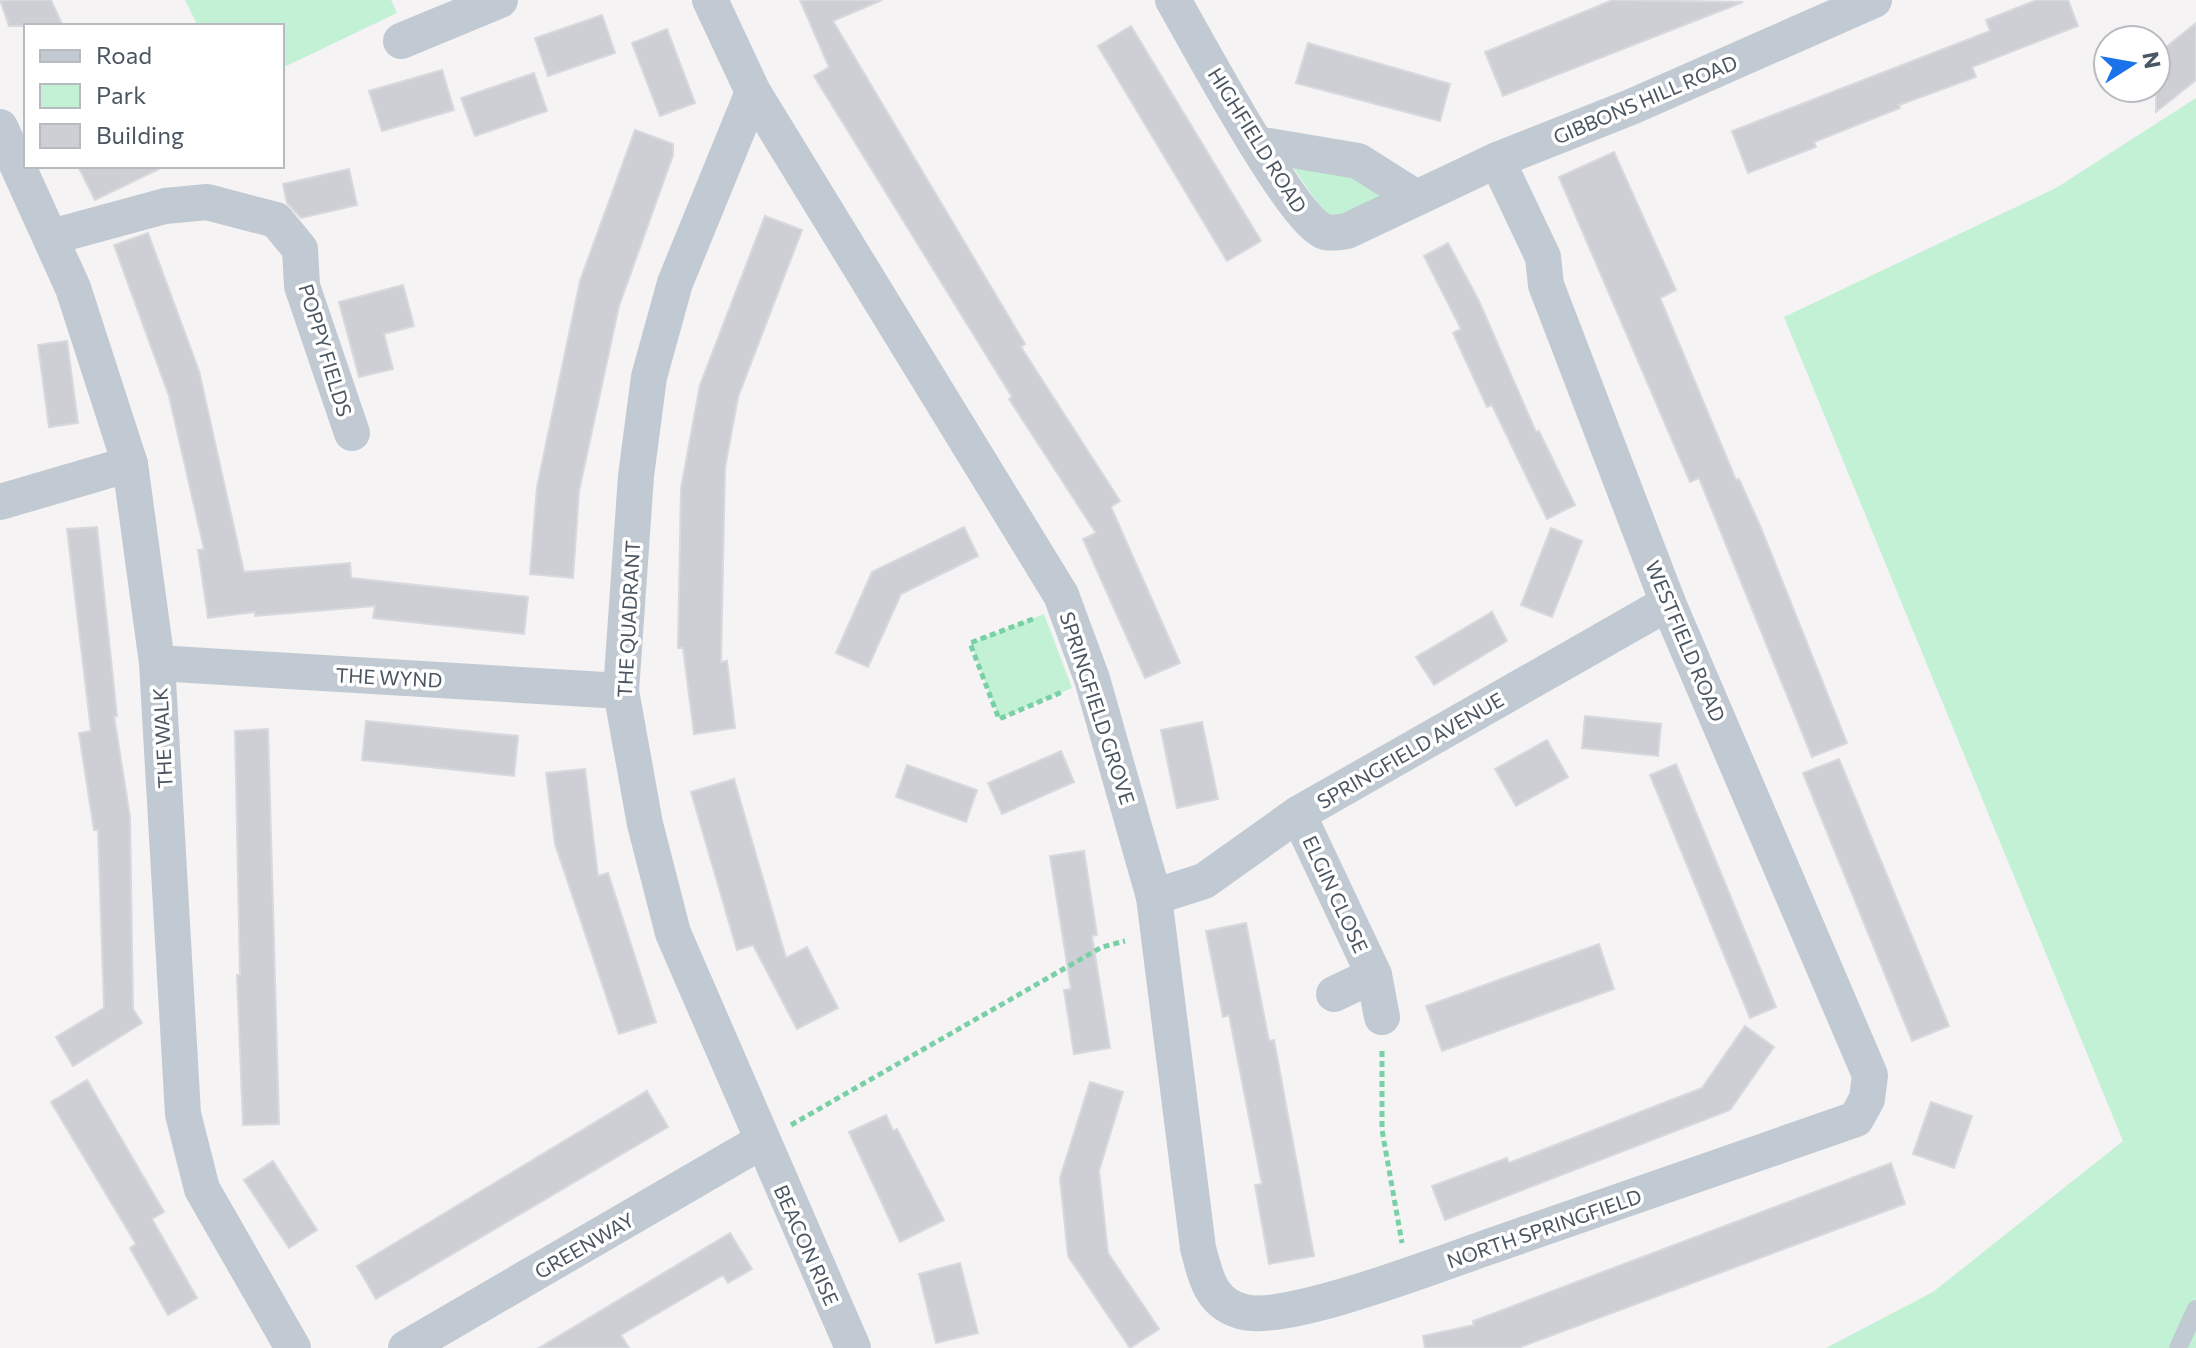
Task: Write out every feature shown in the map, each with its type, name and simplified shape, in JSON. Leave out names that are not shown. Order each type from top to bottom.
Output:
[{"type":"street","points":[[401,41],[500,0]]},
{"type":"street","name":"SPRINGFIELD GROVE","points":[[710,0],[753,92],[1065,606],[1092,679],[1156,915],[1198,1248],[1210,1290],[1227,1307]]},
{"type":"street","name":"HIGHFIELD ROAD","points":[[1173,0],[1256,144],[1310,222],[1325,232],[1347,231],[1415,197]]},
{"type":"street","name":"GIBBONS HILL ROAD","points":[[1415,197],[1497,160],[1631,107],[1874,0]]},
{"type":"street","name":"THE QUADRANT","points":[[753,92],[675,283],[649,377],[636,476],[621,691],[645,824],[673,933],[762,1141]]},
{"type":"street","name":"THE WALK","points":[[0,127],[73,288],[130,464],[157,663],[183,1114],[202,1189],[293,1348]]},
{"type":"street","points":[[1256,144],[1358,161],[1415,197]]},
{"type":"street","name":"WESTFIELD ROAD","points":[[1497,160],[1543,257],[1546,285],[1668,603],[1870,1075],[1867,1099],[1856,1119]]},
{"type":"street","name":"POPPY FIELDS","points":[[51,237],[165,206],[207,202],[276,220],[300,249],[302,286],[352,433]]},
{"type":"street","points":[[0,502],[130,464]]},
{"type":"street","name":"SPRINGFIELD AVENUE","points":[[1156,915],[1298,814],[1668,603]]},
{"type":"street","name":"THE WYND","points":[[157,663],[621,691]]},
{"type":"street","name":"ELGIN CLOSE","points":[[1298,814],[1374,975],[1382,1017]]},
{"type":"street","name":"ELGIN CLOSE","points":[[1334,994],[1374,975]]},
{"type":"street","name":"NORTH SPRINGFIELD","points":[[1227,1307],[1248,1313],[1293,1309],[1407,1275],[1856,1119]]},
{"type":"street","name":"GREENWAY","points":[[406,1348],[762,1141]]},
{"type":"street","name":"BEACON RISE","points":[[762,1141],[853,1348]]},
{"type":"lane","points":[[2178,1348],[2196,1309]]},
{"type":"path","points":[[1065,606],[970,643],[999,719],[1092,679]]},
{"type":"path","points":[[762,1141],[1156,915]]},
{"type":"path","points":[[1382,1017],[1382,1130],[1407,1275]]},
{"type":"green space","points":[[185,0],[391,0],[397,13],[284,67],[284,24],[197,24]]},
{"type":"green space","points":[[2196,98],[2196,1348],[1826,1348],[1933,1292],[2123,1141],[1784,317],[2056,188]]},
{"type":"green space","points":[[1288,160],[1346,167],[1389,198],[1342,223],[1325,214]]},
{"type":"green space","points":[[1044,614],[1072,688],[999,719],[970,643]]},
{"type":"building","points":[[0,0],[51,0],[62,24],[24,24],[9,26]]},
{"type":"building","points":[[800,0],[882,0],[833,21],[1025,344],[1021,347],[1120,501],[1111,507],[1180,663],[1145,678],[1083,539],[1096,533],[1009,399],[1012,397],[814,76],[829,67]]},
{"type":"building","points":[[1613,0],[1743,2],[1503,96],[1485,52]]},
{"type":"building","points":[[2037,0],[2068,0],[2078,26],[1972,67],[1976,77],[1899,105],[1900,108],[1814,142],[1816,147],[1748,173],[1732,131],[1990,31],[1986,20]]},
{"type":"building","points":[[602,15],[615,53],[548,76],[535,38]]},
{"type":"building","points":[[2196,23],[2196,80],[2172,99],[2172,42]]},
{"type":"building","points":[[1131,26],[1261,241],[1227,261],[1098,46]]},
{"type":"building","points":[[667,29],[695,103],[660,116],[632,43]]},
{"type":"building","points":[[1308,43],[1450,84],[1440,121],[1296,83]]},
{"type":"building","points":[[442,70],[454,110],[382,131],[369,91]]},
{"type":"building","points":[[534,73],[547,111],[475,136],[461,98]]},
{"type":"building","points":[[635,130],[673,144],[673,155],[619,306],[579,491],[573,578],[530,574],[537,487],[580,281]]},
{"type":"building","points":[[1614,152],[1676,290],[1660,298],[1736,480],[1739,479],[1761,528],[1847,743],[1812,757],[1699,478],[1690,482],[1559,177]]},
{"type":"building","points":[[79,168],[161,168],[95,200]]},
{"type":"building","points":[[349,169],[357,205],[301,218],[287,203],[283,184]]},
{"type":"building","points":[[765,216],[802,230],[738,397],[725,468],[721,662],[727,661],[735,728],[694,734],[683,648],[678,648],[681,488],[700,385]]},
{"type":"building","points":[[148,233],[199,371],[244,572],[350,563],[351,578],[528,597],[524,634],[373,618],[375,606],[255,616],[255,612],[208,618],[198,550],[204,549],[169,396],[114,245]]},
{"type":"building","points":[[1448,243],[1479,301],[1536,432],[1539,431],[1575,505],[1547,519],[1492,405],[1487,407],[1453,333],[1461,329],[1424,256]]},
{"type":"building","points":[[403,285],[414,326],[384,334],[393,369],[359,377],[339,302]]},
{"type":"building","points":[[67,341],[78,423],[49,427],[38,345]]},
{"type":"building","points":[[97,527],[117,716],[114,716],[130,817],[133,1009],[142,1023],[73,1066],[56,1037],[104,1008],[98,830],[94,830],[79,733],[91,731],[67,529]]},
{"type":"building","points":[[964,527],[978,556],[901,594],[868,667],[836,653],[872,572]]},
{"type":"building","points":[[1551,528],[1582,541],[1552,617],[1521,605]]},
{"type":"building","points":[[1492,612],[1507,641],[1434,685],[1416,657]]},
{"type":"building","points":[[1585,716],[1661,724],[1658,756],[1582,748]]},
{"type":"building","points":[[366,721],[518,736],[514,776],[362,760]]},
{"type":"building","points":[[1202,722],[1218,799],[1177,808],[1161,730]]},
{"type":"building","points":[[268,729],[279,1124],[243,1125],[237,975],[240,975],[235,731]]},
{"type":"building","points":[[1547,740],[1568,777],[1516,806],[1495,769]]},
{"type":"building","points":[[1061,751],[1074,782],[1002,814],[988,783]]},
{"type":"building","points":[[1839,759],[1949,1026],[1912,1041],[1803,773]]},
{"type":"building","points":[[1676,764],[1776,1007],[1750,1018],[1650,775]]},
{"type":"building","points":[[907,765],[977,790],[966,822],[896,797]]},
{"type":"building","points":[[585,769],[598,876],[608,873],[656,1022],[619,1034],[555,844],[546,773]]},
{"type":"building","points":[[734,779],[786,958],[807,947],[838,1008],[797,1029],[753,945],[737,950],[691,792]]},
{"type":"building","points":[[1084,851],[1097,935],[1092,936],[1110,1048],[1074,1054],[1064,990],[1071,989],[1050,856]]},
{"type":"building","points":[[1246,923],[1269,1041],[1274,1040],[1314,1256],[1269,1264],[1255,1185],[1262,1184],[1229,1015],[1223,1017],[1206,931]]},
{"type":"building","points":[[1599,944],[1614,989],[1442,1051],[1426,1006]]},
{"type":"building","points":[[1745,1026],[1774,1047],[1730,1110],[1445,1220],[1432,1186],[1507,1158],[1509,1163],[1702,1088]]},
{"type":"building","points":[[87,1080],[164,1212],[152,1219],[197,1298],[168,1315],[130,1248],[136,1244],[51,1102]]},
{"type":"building","points":[[1090,1082],[1123,1092],[1099,1171],[1108,1253],[1159,1329],[1130,1348],[1068,1256],[1060,1178]]},
{"type":"building","points":[[647,1091],[668,1127],[376,1299],[357,1266]]},
{"type":"building","points":[[1931,1102],[1972,1116],[1954,1168],[1913,1154]]},
{"type":"building","points":[[886,1115],[893,1131],[897,1129],[944,1220],[900,1242],[849,1132]]},
{"type":"building","points":[[273,1161],[317,1230],[289,1248],[244,1180]]},
{"type":"building","points":[[1891,1163],[1905,1204],[1518,1348],[1425,1348],[1423,1336],[1474,1325],[1473,1321]]},
{"type":"building","points":[[730,1233],[752,1269],[728,1283],[723,1275],[621,1335],[629,1348],[539,1348]]},
{"type":"building","points":[[960,1263],[978,1333],[936,1343],[919,1274]]}]
